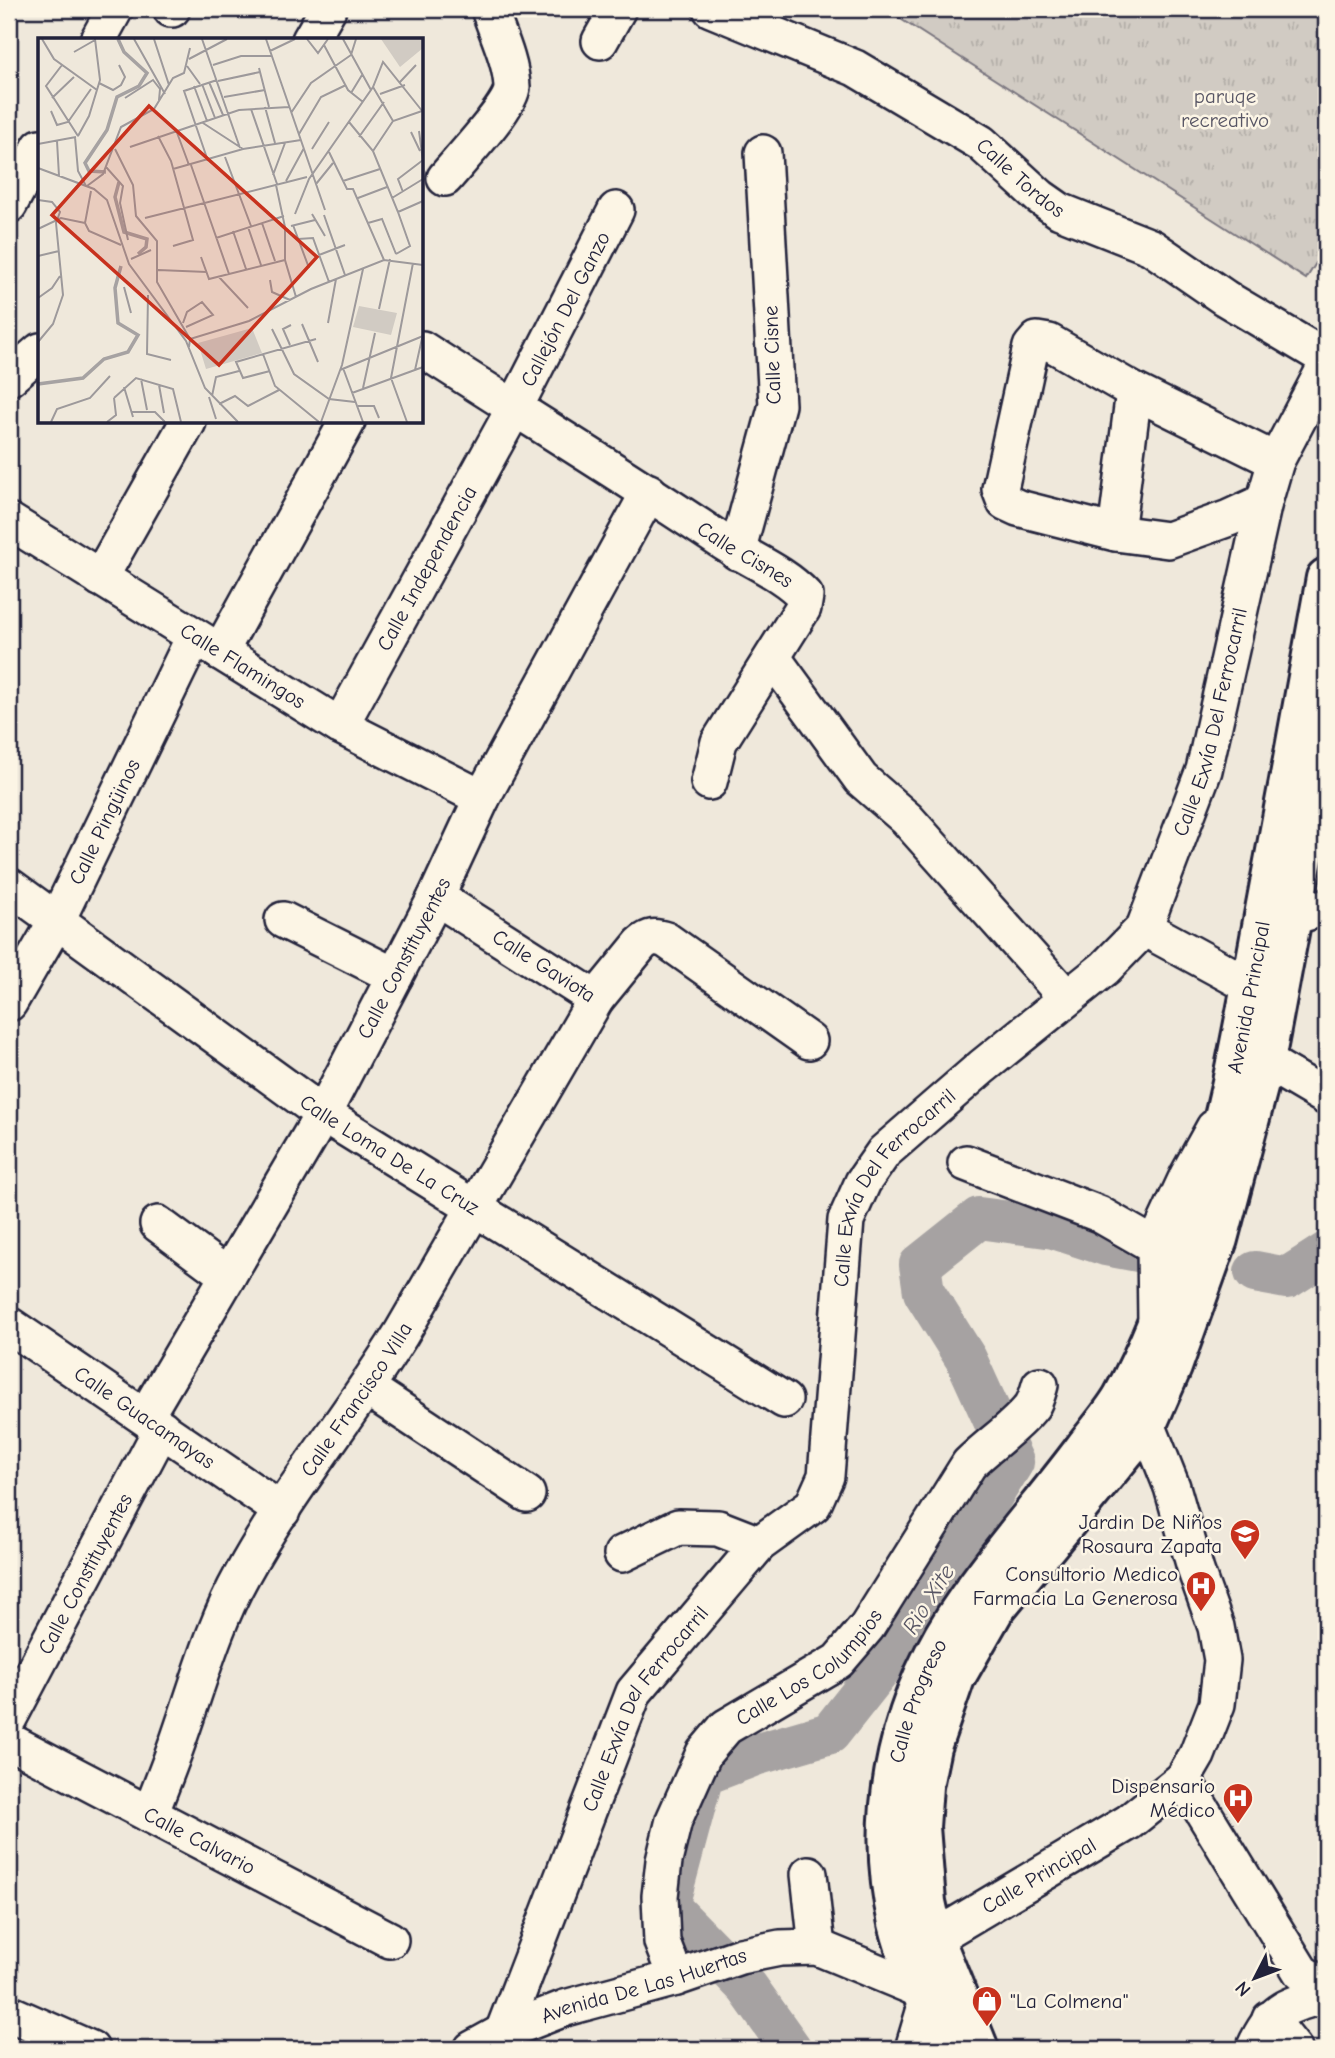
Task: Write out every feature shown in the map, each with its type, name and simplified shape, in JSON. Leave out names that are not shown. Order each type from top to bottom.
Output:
[{"type":"main road","name":"Avenida Principal","points":[[1134,1412],[1156,1324],[1192,1230],[1226,1107],[1326,578]]},
{"type":"main road","name":"Avenida Principal","points":[[1134,1412],[1171,1367],[1218,1239],[1265,1061],[1309,912],[1326,735]]},
{"type":"main road","name":"Calle Progreso","points":[[979,2049],[934,1938],[922,1871],[919,1827],[923,1786],[931,1747],[955,1678],[994,1610],[1134,1412]]},
{"type":"main road","name":"Calle Progreso","points":[[946,2049],[899,1925],[891,1877],[889,1810],[893,1773],[904,1729],[923,1675],[943,1636],[967,1599],[1134,1412]]},
{"type":"street","points":[[99,38],[116,9]]},
{"type":"street","points":[[311,38],[328,9]]},
{"type":"street","points":[[445,178],[506,105],[512,90],[510,74],[489,9]]},
{"type":"street","points":[[600,41],[618,9]]},
{"type":"street","name":"Calle Tordos","points":[[711,9],[855,68],[981,143],[1040,197],[1060,211],[1151,247],[1225,298],[1326,358]]},
{"type":"street","points":[[9,205],[38,151]]},
{"type":"street","name":"Calle Cisne","points":[[737,552],[776,405],[763,153]]},
{"type":"street","name":"Callejón Del Ganzo","points":[[514,409],[616,211]]},
{"type":"street","points":[[1264,502],[1168,540],[1116,533],[1004,502],[1000,488],[1031,347],[1037,340],[1049,342],[1134,391],[1276,461]]},
{"type":"street","name":"Calle Cisnes","points":[[424,350],[649,492],[737,552],[795,586],[805,596],[803,608],[773,658]]},
{"type":"street","points":[[9,378],[38,353]]},
{"type":"street","name":"Calle Exvía Del Ferrocarril","points":[[503,2032],[634,1692],[760,1544],[813,1505],[826,1476],[846,1220],[863,1182],[884,1152],[1105,968],[1144,928],[1204,770],[1264,502],[1276,461],[1326,366]]},
{"type":"street","points":[[1116,533],[1134,391]]},
{"type":"street","name":"Calle Independencia","points":[[340,726],[514,409]]},
{"type":"street","points":[[100,578],[187,424]]},
{"type":"street","name":"Calle Pingüinos","points":[[9,1003],[207,645],[346,424]]},
{"type":"street","name":"Calle Constituyentes","points":[[9,1718],[228,1276],[323,1114],[436,897],[482,798],[649,492]]},
{"type":"street","name":"Calle Flamingos","points":[[9,521],[340,726],[482,798]]},
{"type":"street","points":[[709,782],[719,742],[773,658],[861,779],[907,819],[1066,998]]},
{"type":"street","name":"Calle Loma De La Cruz","points":[[9,886],[323,1114],[784,1400]]},
{"type":"street","name":"Calle Gaviota","points":[[436,897],[596,999],[641,944],[656,936],[666,940],[809,1041]]},
{"type":"street","points":[[283,920],[395,976]]},
{"type":"street","points":[[1144,928],[1251,986]]},
{"type":"street","name":"Calle Francisco Villa","points":[[150,1815],[200,1672],[241,1577],[282,1511],[367,1388],[596,999]]},
{"type":"street","points":[[1265,1061],[1326,1097]]},
{"type":"street","points":[[1156,1324],[1155,1246],[1188,1175],[1226,1107]]},
{"type":"street","points":[[966,1163],[1099,1214],[1155,1246]]},
{"type":"street","points":[[158,1224],[228,1276]]},
{"type":"street","name":"Calle Guacamayas","points":[[10,1332],[153,1423],[282,1511]]},
{"type":"street","name":"Calle Los Columpios","points":[[685,1975],[662,1942],[661,1885],[674,1820],[704,1753],[726,1727],[838,1661],[867,1627],[957,1481],[986,1446],[1024,1416],[1034,1403],[1040,1385]]},
{"type":"street","points":[[367,1388],[527,1494]]},
{"type":"street","name":"Calle Principal","points":[[934,1938],[1129,1822],[1184,1779],[1197,1755],[1217,1704],[1222,1660],[1216,1627],[1196,1571],[1172,1488],[1134,1412]]},
{"type":"street","points":[[622,1554],[678,1527],[718,1528],[760,1544]]},
{"type":"street","name":"Calle Calvario","points":[[9,1741],[390,1940]]},
{"type":"street","points":[[1184,1779],[1301,1972],[1326,1987]]},
{"type":"street","points":[[809,1874],[817,1947],[924,1996],[913,2049]]},
{"type":"street","name":"Avenida De Las Huertas","points":[[472,2049],[503,2032],[565,2008],[685,1975],[740,1956],[780,1948],[817,1947]]},
{"type":"street","points":[[1254,2049],[1270,2019],[1292,2004],[1326,1995]]},
{"type":"street","points":[[9,2013],[90,2049]]},
{"type":"street","points":[[1270,2019],[1294,2049]]},
{"type":"green space","name":"paruqe recreativo","points":[[885,9],[1326,9],[1326,247],[1306,279]]},
{"type":"waterway","name":"Rio Xite","points":[[791,2049],[747,1987],[668,1906],[703,1775],[758,1754],[830,1733],[898,1647],[1013,1462],[966,1359],[924,1292],[920,1265],[979,1218],[1054,1228],[1106,1245],[1144,1252]]},
{"type":"waterway","name":"Rio Xite","points":[[1255,1272],[1287,1278],[1326,1253]]},
{"type":"place","name":"Jardin De Niños Rosaura Zapata","points":[[1245,1561]]},
{"type":"place","name":"Consultorio Medico Farmacia La Generosa","points":[[1201,1613]]},
{"type":"place","name":"Dispensario Médico","points":[[1238,1825]]},
{"type":"place","name":"\"La Colmena\"","points":[[987,2028]]}]
